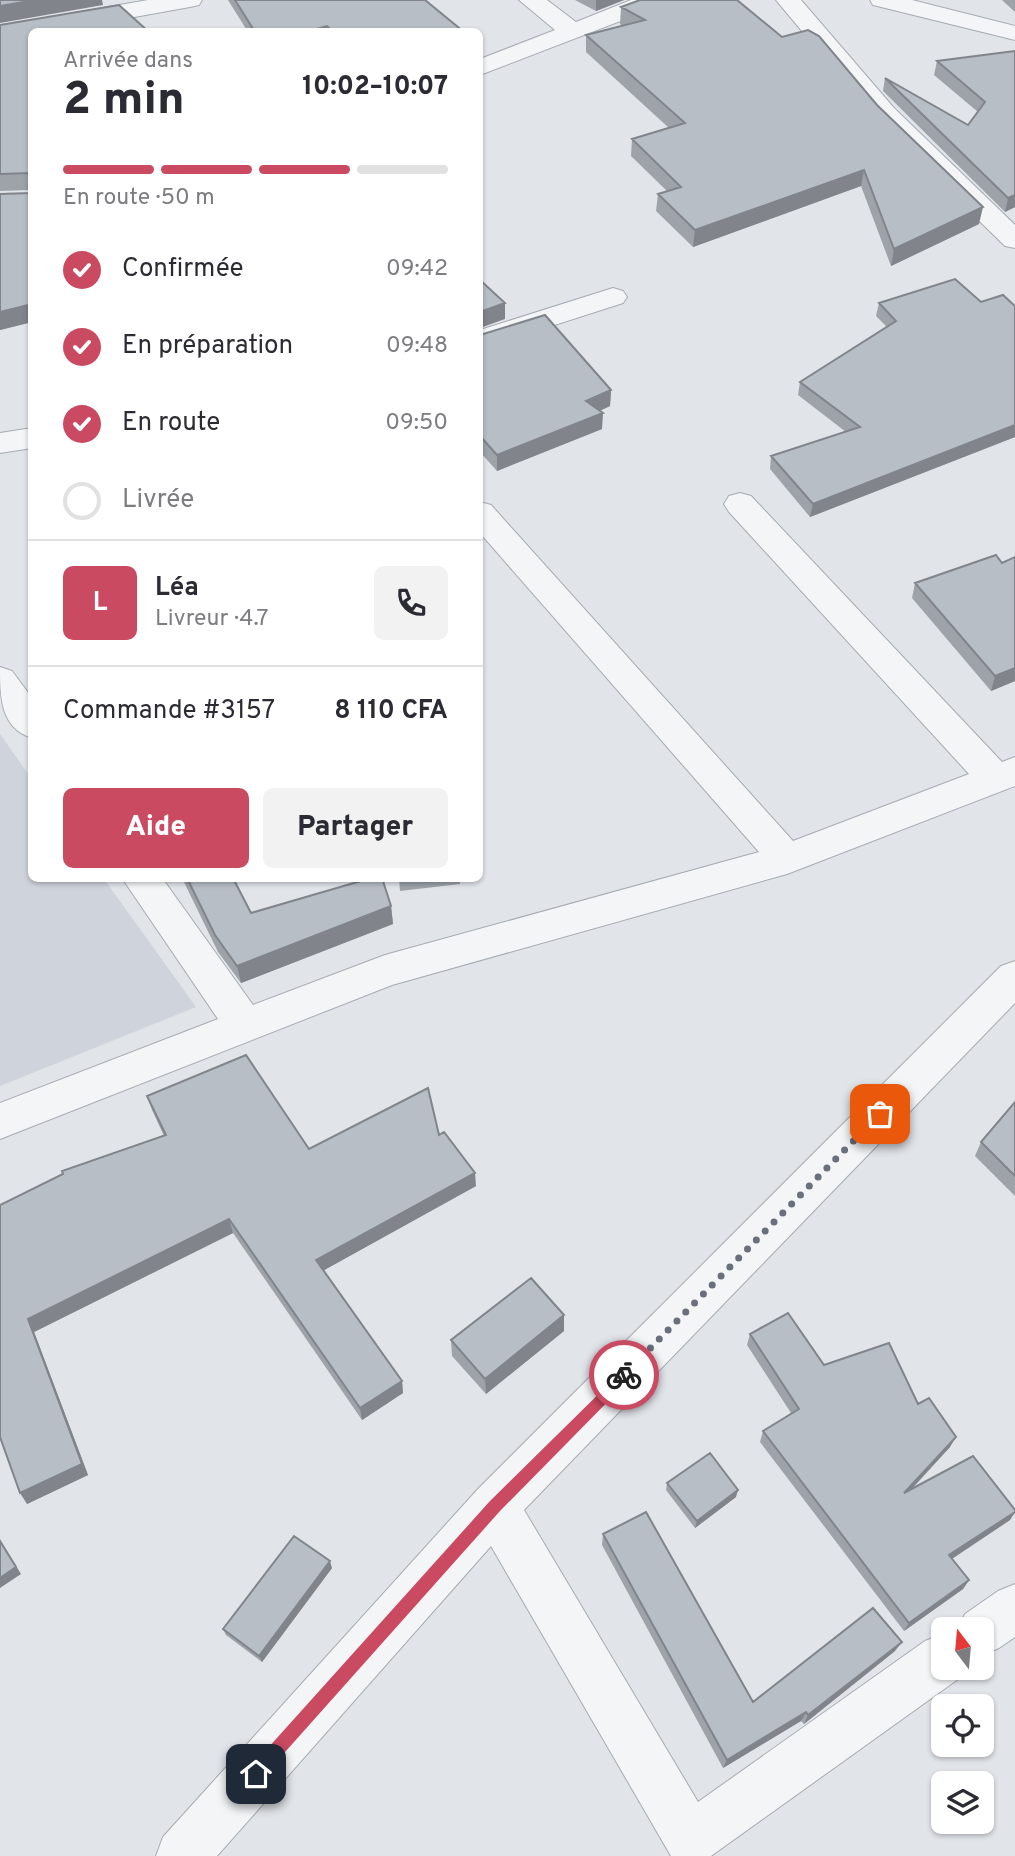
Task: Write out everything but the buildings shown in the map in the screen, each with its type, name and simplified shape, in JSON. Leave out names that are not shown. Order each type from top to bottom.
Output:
[{"type":"street","points":[[29,28],[190,0]]},
{"type":"street","points":[[531,0],[573,32]]},
{"type":"street","points":[[483,67],[653,0]]},
{"type":"street","points":[[788,0],[885,114],[1015,240]]},
{"type":"street","points":[[882,0],[1015,33]]},
{"type":"street","points":[[0,33],[28,28]]},
{"type":"street","points":[[483,339],[613,297]]},
{"type":"street","points":[[0,443],[28,439]]},
{"type":"street","points":[[0,1122],[384,971],[787,859],[1006,775],[740,504]]},
{"type":"street","points":[[483,516],[787,859]]},
{"type":"street","points":[[0,680],[28,719]]},
{"type":"street","points":[[144,882],[245,1026]]},
{"type":"street","points":[[182,1856],[495,1506],[1015,977]]},
{"type":"street","points":[[495,1506],[690,1839],[931,1668]]},
{"type":"street","points":[[994,1623],[1015,1608]]},
{"type":"shaded area","points":[[0,734],[28,774],[28,882],[106,882],[196,1007],[0,1086]]},
{"type":"way so far","points":[[624,1375],[880,1114]]},
{"type":"route","points":[[256,1774],[495,1506],[624,1375]]}]
